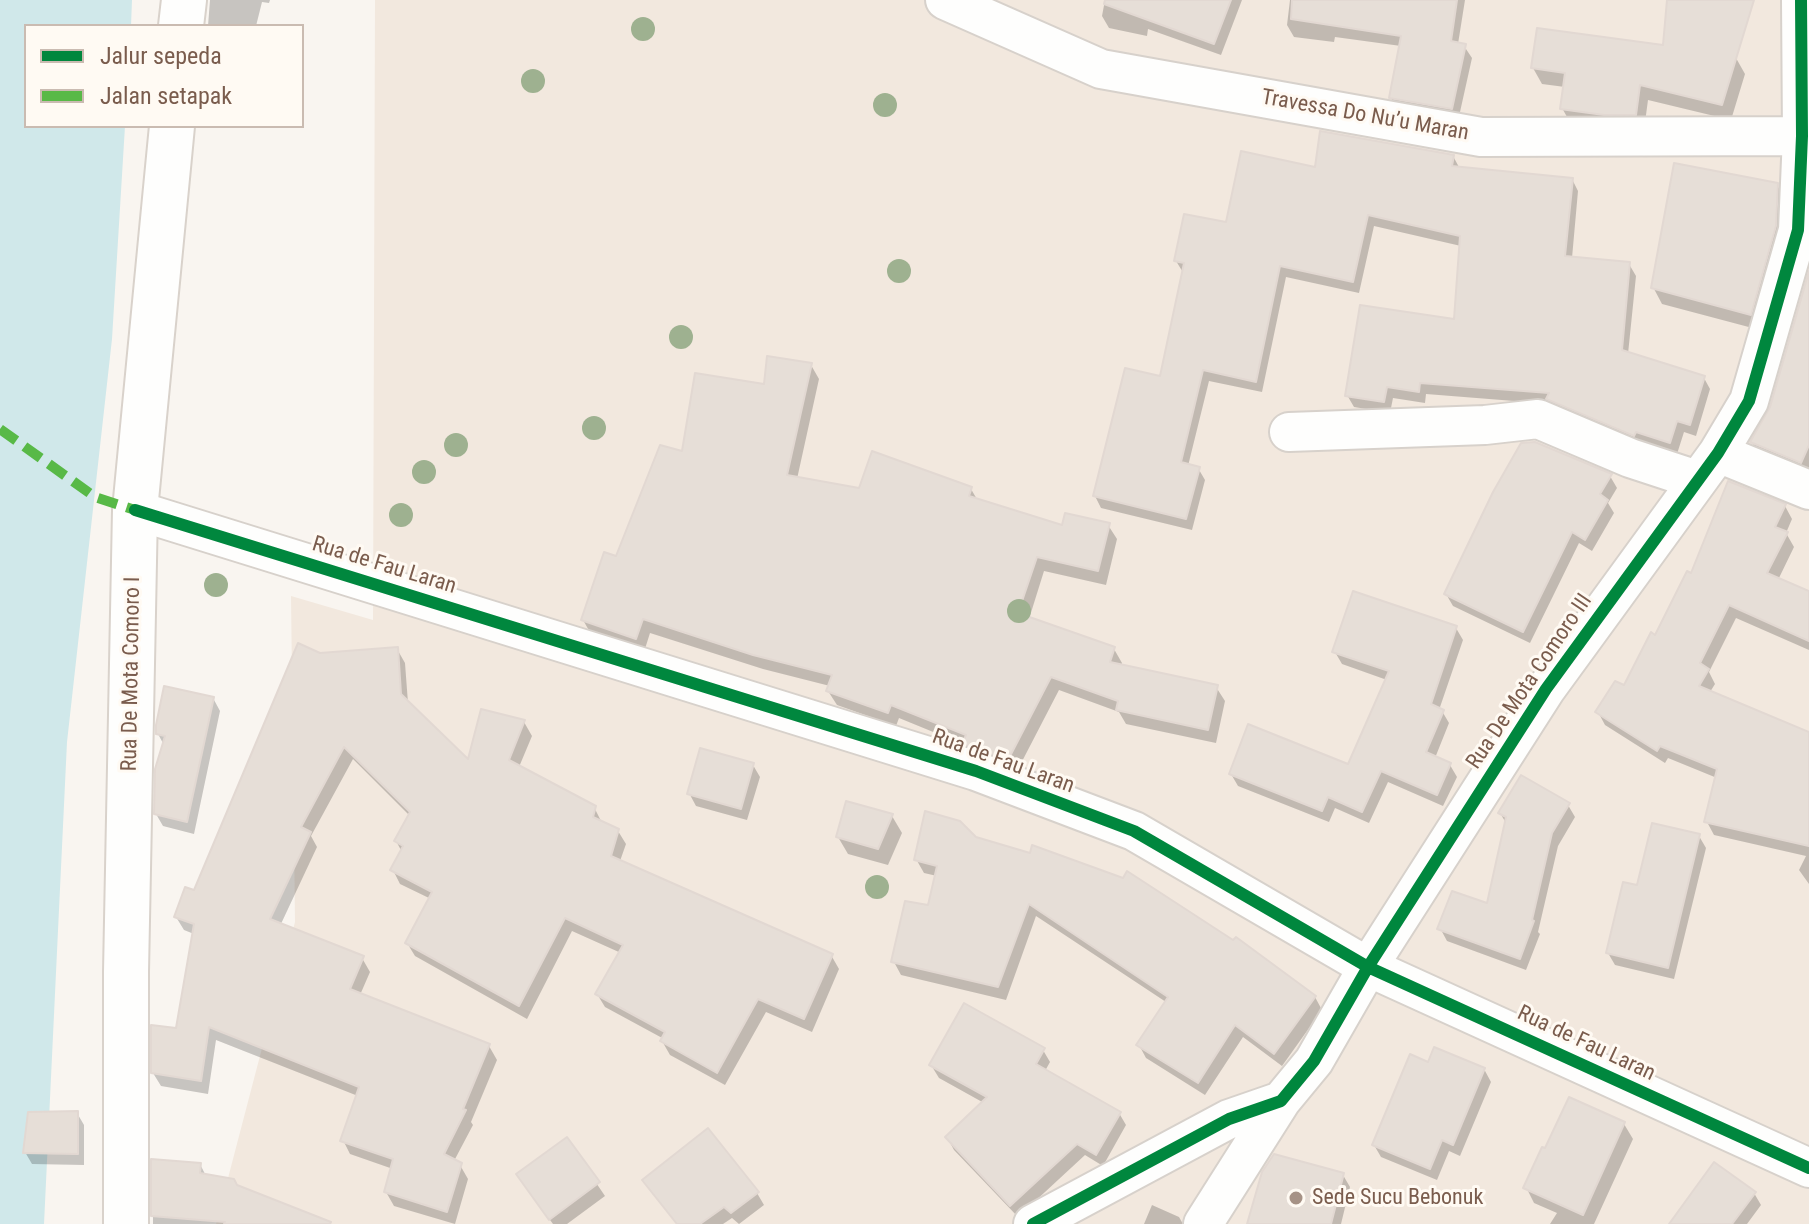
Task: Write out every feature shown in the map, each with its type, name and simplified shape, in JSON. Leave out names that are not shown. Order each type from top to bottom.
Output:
[{"type":"street","points":[[181,24],[184,0]]},
{"type":"street","name":"Travessa Do Nu’u Maran","points":[[945,0],[1101,69],[1481,137],[1802,136]]},
{"type":"street","name":"Rua De Mota Comoro III","points":[[1203,1224],[1281,1101],[1314,1061],[1368,967],[1546,689],[1707,467],[1749,401],[1798,230],[1802,136],[1801,0]]},
{"type":"street","name":"Rua De Mota Comoro I","points":[[126,1224],[135,510],[172,128]]},
{"type":"street","points":[[1289,432],[1485,425],[1538,419],[1630,458],[1707,467],[1809,490]]},
{"type":"street","name":"Rua de Fau Laran","points":[[135,510],[976,771],[1134,831],[1368,967],[1809,1168]]},
{"type":"street","points":[[1033,1224],[1229,1119],[1281,1101]]},
{"type":"shaded area","points":[[375,0],[1809,0],[1809,1224],[216,1224],[295,922],[291,596],[373,620]]},
{"type":"water","points":[[0,0],[132,0],[131,24],[24,24],[24,128],[125,128],[112,339],[67,742],[44,1224],[0,1224]]},
{"type":"building","points":[[1105,0],[1231,0],[1214,44],[1104,4]]},
{"type":"building","points":[[1292,0],[1457,0],[1451,41],[1466,44],[1452,109],[1389,98],[1401,36],[1291,19]]},
{"type":"building","points":[[1667,0],[1754,0],[1722,105],[1640,85],[1636,115],[1604,115],[1560,109],[1565,73],[1531,68],[1537,28],[1663,45]]},
{"type":"building","points":[[1320,131],[1454,155],[1452,166],[1573,178],[1565,256],[1630,262],[1622,350],[1705,376],[1690,425],[1677,421],[1670,443],[1636,432],[1634,436],[1546,399],[1549,393],[1420,383],[1419,392],[1387,387],[1384,402],[1345,396],[1360,305],[1454,319],[1460,236],[1368,215],[1353,282],[1280,266],[1256,382],[1203,370],[1181,462],[1200,467],[1186,519],[1093,496],[1125,368],[1160,376],[1184,263],[1174,261],[1184,214],[1226,222],[1241,151],[1315,167]]},
{"type":"building","points":[[1674,163],[1778,183],[1776,226],[1751,315],[1651,288]]},
{"type":"building","points":[[1809,271],[1809,445],[1801,463],[1750,442],[1770,407]]},
{"type":"building","points":[[767,356],[812,363],[787,475],[859,488],[872,451],[972,487],[969,496],[1062,525],[1065,513],[1110,523],[1098,571],[1037,557],[1018,613],[1115,647],[1110,662],[1218,685],[1208,730],[1116,710],[1118,701],[1051,677],[1008,760],[962,744],[966,735],[891,705],[888,713],[826,691],[832,675],[753,655],[643,619],[636,639],[581,620],[604,552],[616,556],[660,445],[682,451],[695,373],[764,384]]},
{"type":"building","points":[[1535,442],[1612,474],[1600,494],[1608,500],[1585,540],[1572,532],[1523,632],[1444,594],[1493,492],[1521,443]]},
{"type":"building","points":[[1728,481],[1786,504],[1775,527],[1788,532],[1767,573],[1809,591],[1809,641],[1729,605],[1700,663],[1709,669],[1699,686],[1809,732],[1809,846],[1704,822],[1717,769],[1660,746],[1657,751],[1595,712],[1615,681],[1624,685],[1651,632],[1655,635],[1687,571],[1691,573]]},
{"type":"building","points":[[1353,591],[1457,626],[1431,704],[1444,710],[1426,752],[1451,763],[1437,795],[1381,771],[1362,812],[1328,797],[1322,811],[1229,774],[1248,724],[1348,764],[1389,671],[1332,652]]},
{"type":"building","points":[[298,643],[320,653],[398,647],[401,694],[468,759],[481,709],[525,720],[509,760],[596,806],[593,817],[619,829],[611,856],[833,954],[804,1019],[758,999],[717,1073],[660,1041],[665,1032],[595,994],[623,945],[565,918],[519,1006],[405,943],[432,892],[390,870],[403,846],[394,841],[410,812],[344,747],[301,827],[311,832],[270,919],[364,956],[350,989],[490,1044],[463,1109],[466,1110],[444,1154],[462,1163],[447,1212],[384,1192],[393,1159],[340,1141],[359,1087],[209,1027],[201,1081],[151,1073],[151,1025],[176,1028],[194,924],[174,917],[185,887],[194,890]]},
{"type":"building","points":[[164,686],[214,697],[187,822],[154,814],[155,769],[165,736],[156,734],[156,725]]},
{"type":"building","points":[[700,748],[754,763],[741,809],[687,794]]},
{"type":"building","points":[[1521,775],[1570,803],[1552,833],[1534,921],[1520,959],[1437,929],[1452,891],[1487,903],[1506,817],[1498,813]]},
{"type":"building","points":[[846,801],[893,814],[878,849],[836,837]]},
{"type":"building","points":[[925,811],[960,821],[976,837],[1030,853],[1032,845],[1123,878],[1127,871],[1233,940],[1236,937],[1316,996],[1274,1054],[1235,1025],[1198,1083],[1136,1045],[1168,997],[1029,904],[998,987],[891,962],[905,901],[928,905],[937,866],[914,860]]},
{"type":"building","points":[[1652,823],[1700,834],[1668,968],[1606,953],[1623,882],[1637,885]]},
{"type":"building","points":[[964,1003],[1045,1048],[1036,1064],[1121,1112],[1096,1155],[1077,1144],[1010,1206],[945,1137],[987,1097],[929,1065]]},
{"type":"building","points":[[1434,1047],[1485,1068],[1453,1145],[1442,1140],[1430,1169],[1372,1145],[1410,1054],[1428,1062]]},
{"type":"building","points":[[1569,1097],[1625,1122],[1583,1215],[1523,1188]]},
{"type":"building","points":[[78,1111],[78,1154],[23,1153],[28,1112]]},
{"type":"building","points":[[708,1128],[759,1192],[731,1213],[724,1207],[700,1224],[677,1224],[642,1180]]},
{"type":"building","points":[[567,1137],[600,1182],[549,1220],[516,1174]]},
{"type":"building","name":"Sede Sucu Bebonuk","points":[[1274,1154],[1344,1173],[1331,1224],[1247,1224],[1262,1172]]},
{"type":"building","points":[[151,1159],[201,1163],[200,1173],[234,1179],[237,1185],[331,1222],[224,1224],[151,1216]]},
{"type":"building","points":[[1714,1162],[1756,1192],[1732,1224],[1669,1224]]},
{"type":"marked path","points":[[0,429],[95,497],[135,510]]},
{"type":"cycle path","points":[[1033,1224],[1229,1119],[1281,1101],[1314,1061],[1368,967],[1546,689],[1718,453],[1749,401],[1798,230],[1802,136],[1801,0]]},
{"type":"cycle path","points":[[135,510],[976,771],[1134,831],[1368,967],[1809,1168]]},
{"type":"place","name":"Sede Sucu Bebonuk","points":[[1296,1198]]}]
